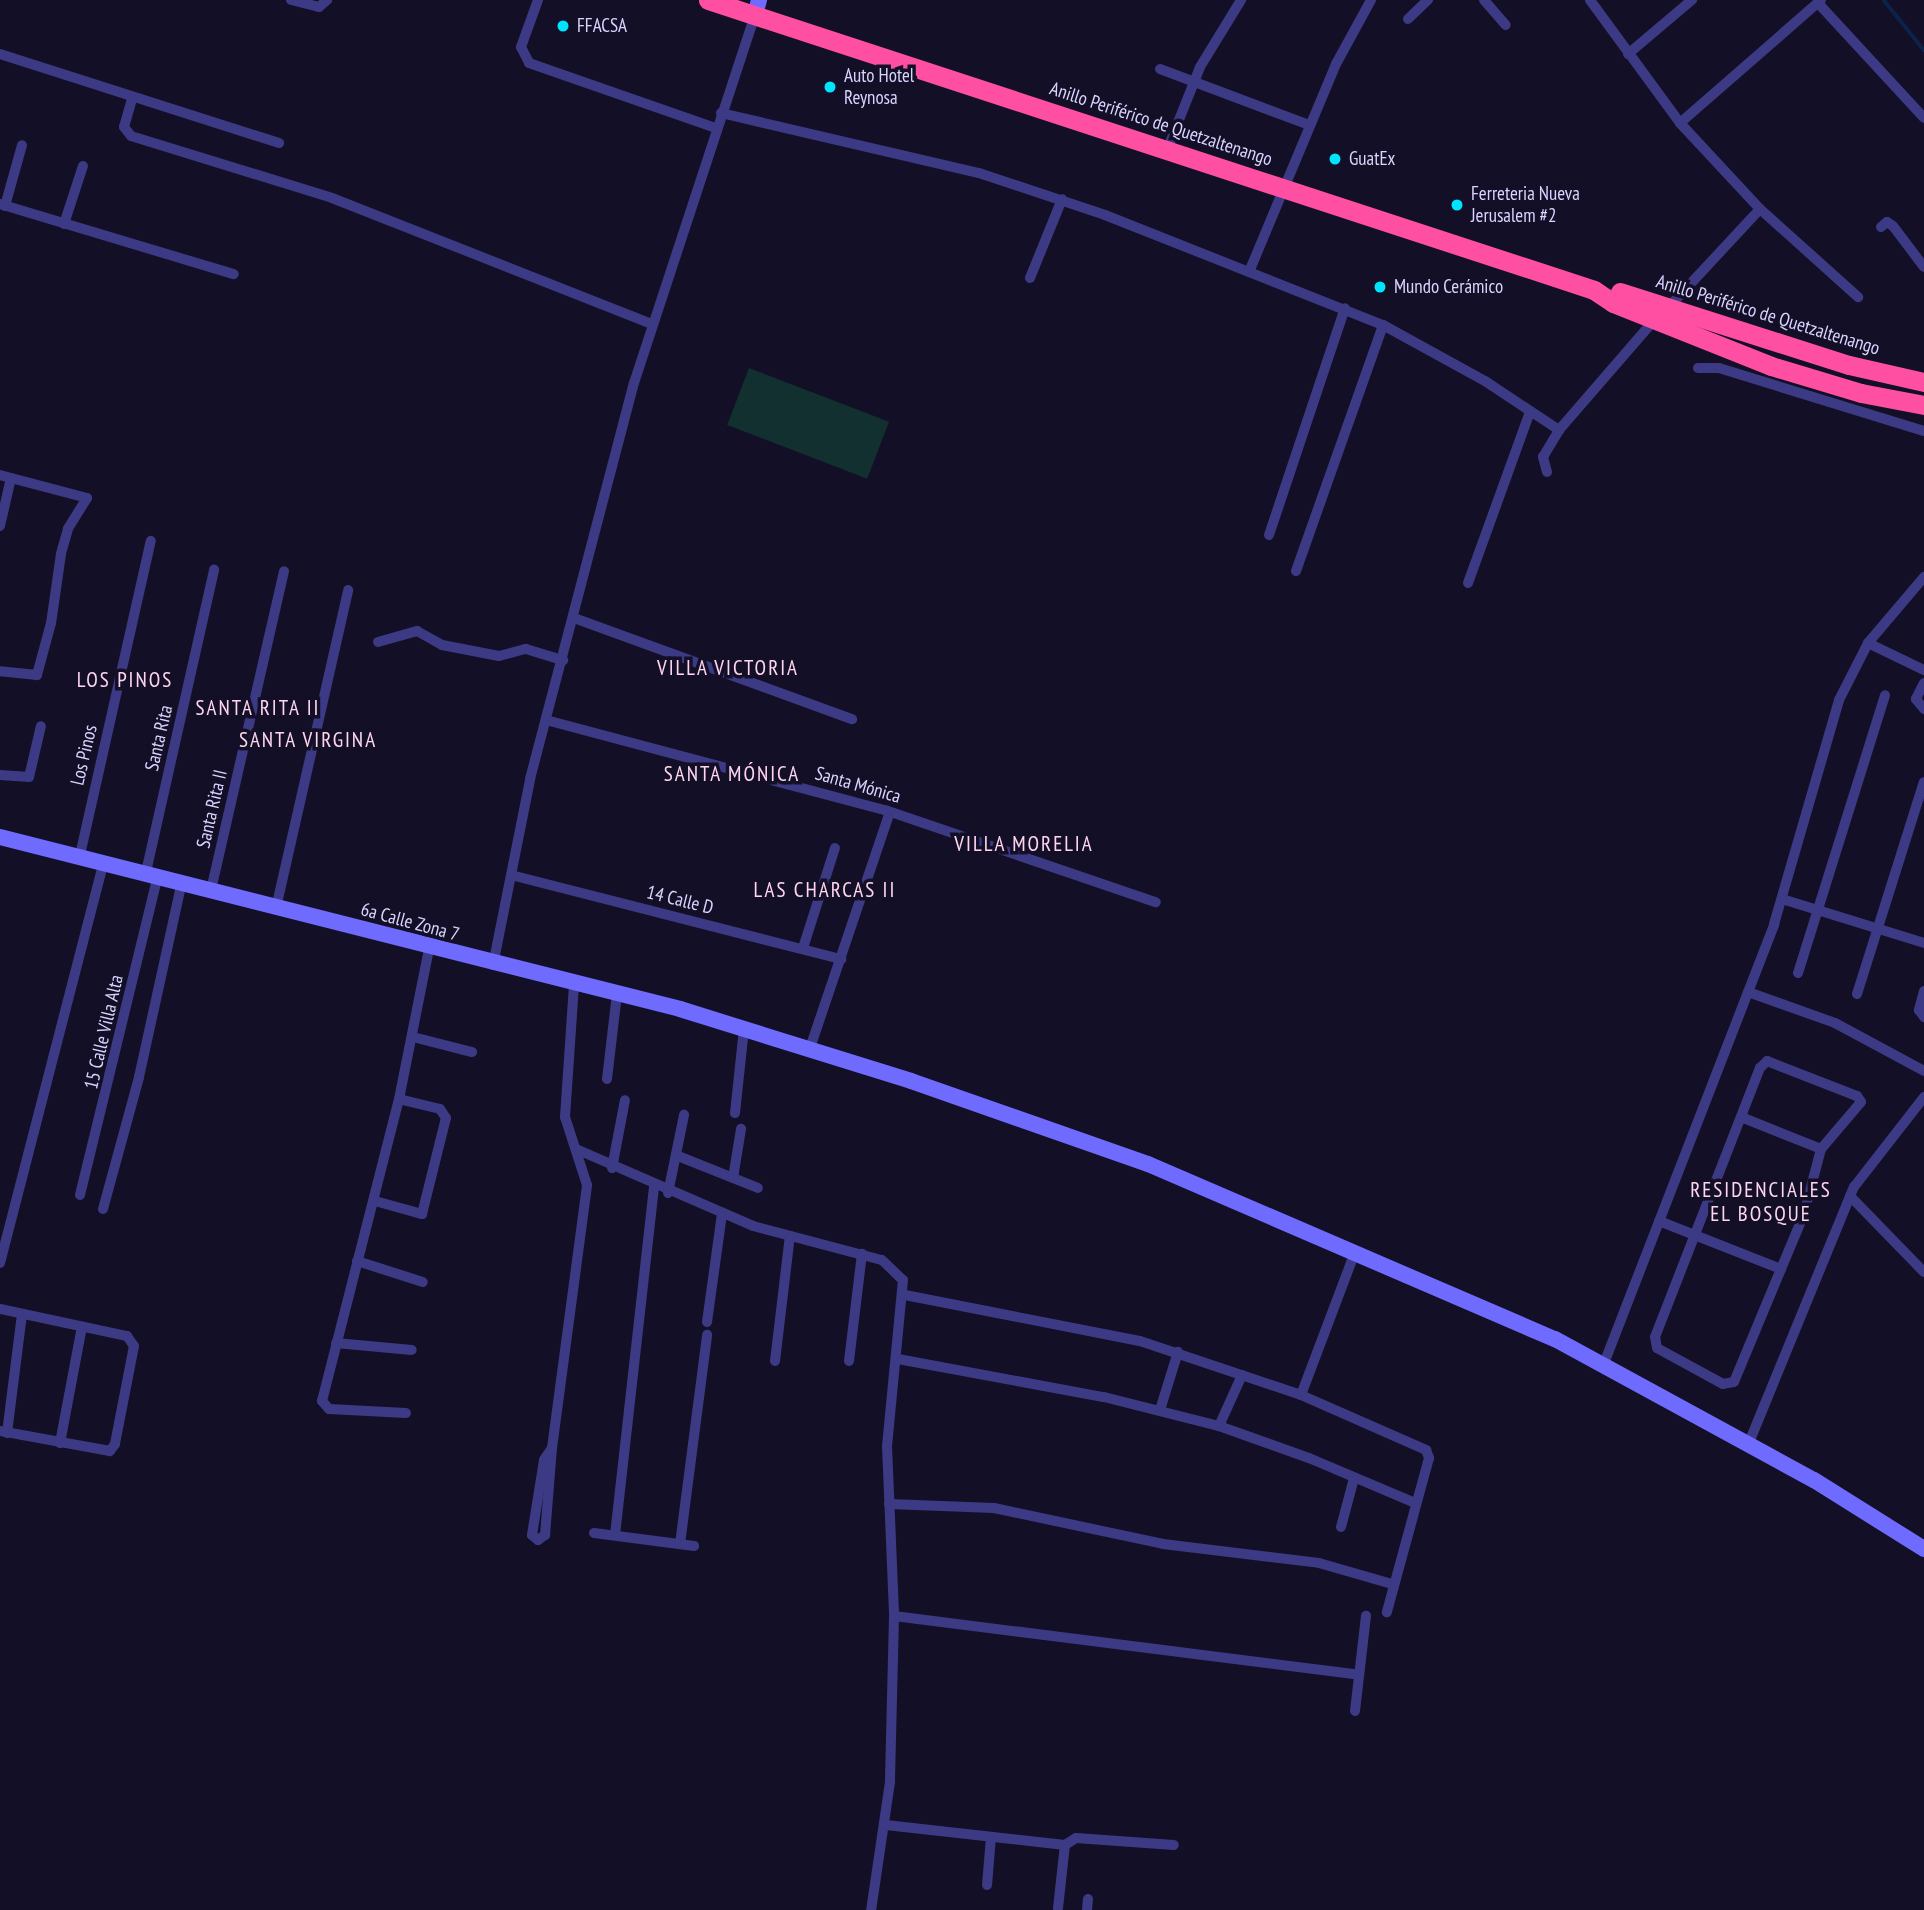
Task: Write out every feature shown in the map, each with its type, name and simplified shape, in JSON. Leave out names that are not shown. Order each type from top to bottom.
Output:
[{"type":"highway","name":"Anillo Periférico de Quetzaltenango","points":[[708,0],[757,8],[1167,150],[1599,292],[1612,303],[1662,313],[1849,365],[1924,382]]},
{"type":"highway","name":"Anillo Periférico de Quetzaltenango","points":[[1662,313],[1720,346],[1861,393],[1924,405]]},
{"type":"street","points":[[291,0],[319,7],[327,0]]},
{"type":"street","points":[[538,0],[521,47],[528,63],[716,128]]},
{"type":"street","points":[[1167,150],[1194,81],[1241,0]]},
{"type":"street","points":[[1249,272],[1281,188],[1309,125],[1371,0]]},
{"type":"street","points":[[1408,19],[1428,0]]},
{"type":"street","points":[[1484,0],[1506,24]]},
{"type":"street","points":[[1590,0],[1680,123],[1760,209],[1858,297]]},
{"type":"street","points":[[1629,54],[1692,0]]},
{"type":"street","points":[[1680,123],[1819,1],[1924,118]]},
{"type":"street","points":[[493,965],[546,720],[652,324],[757,8]]},
{"type":"street","points":[[0,54],[132,99],[279,143]]},
{"type":"street","points":[[1160,69],[1309,125]]},
{"type":"street","points":[[132,99],[124,127],[131,136],[332,198],[652,324]]},
{"type":"street","points":[[721,113],[979,173],[1062,200],[1383,325],[1485,381],[1559,430]]},
{"type":"street","points":[[22,145],[2,205],[234,274]]},
{"type":"street","points":[[64,224],[83,166]]},
{"type":"street","points":[[1030,278],[1062,200]]},
{"type":"street","points":[[1547,472],[1543,457],[1559,430],[1662,313],[1760,209]]},
{"type":"street","points":[[1881,227],[1890,223],[1924,267]]},
{"type":"street","points":[[1269,535],[1345,308]]},
{"type":"street","points":[[1296,572],[1383,325]]},
{"type":"street","points":[[1719,368],[1720,346]]},
{"type":"street","points":[[1698,368],[1719,368],[1924,431]]},
{"type":"street","points":[[1468,583],[1530,411]]},
{"type":"street","points":[[0,527],[6,476],[87,498],[68,529],[61,554],[51,623],[34,677],[0,671]]},
{"type":"street","name":"Los Pinos","points":[[80,855],[151,541]]},
{"type":"street","name":"Santa Rita","points":[[152,874],[214,570]]},
{"type":"street","name":"Santa Rita II","points":[[211,890],[284,571]]},
{"type":"street","points":[[1603,1366],[1782,899],[1830,724],[1868,643],[1924,577]]},
{"type":"street","points":[[276,908],[348,590]]},
{"type":"street","points":[[574,618],[852,719]]},
{"type":"street","points":[[378,642],[416,631],[442,645],[499,656],[526,649],[563,660]]},
{"type":"street","points":[[1868,643],[1924,670]]},
{"type":"street","points":[[1924,683],[1916,699],[1924,709]]},
{"type":"street","points":[[1798,972],[1885,695]]},
{"type":"street","name":"Santa Mónica","points":[[546,720],[890,812],[1156,902]]},
{"type":"street","points":[[0,775],[29,777],[41,726]]},
{"type":"street","points":[[1857,994],[1924,782]]},
{"type":"street","points":[[810,1048],[890,812]]},
{"type":"street","name":"6a Calle Zona 7","points":[[0,837],[104,861],[429,949],[617,994],[744,1029],[810,1048],[1173,1173],[1506,1315],[1848,1500],[1924,1549]]},
{"type":"street","points":[[803,948],[835,848]]},
{"type":"street","points":[[0,1259],[11,1209],[64,1023],[104,861]]},
{"type":"street","name":"15 Calle Villa Alta","points":[[80,1195],[152,874]]},
{"type":"street","name":"14 Calle D","points":[[511,875],[841,959]]},
{"type":"street","points":[[103,1209],[139,1077],[182,882]]},
{"type":"street","points":[[1782,899],[1924,943]]},
{"type":"street","points":[[406,1412],[324,1407],[336,1343],[400,1100],[429,949]]},
{"type":"street","points":[[552,1448],[544,1460],[532,1535],[538,1540],[545,1535],[552,1448],[587,1185],[565,1117],[574,985]]},
{"type":"street","points":[[1924,991],[1919,1010],[1924,1017]]},
{"type":"street","points":[[1748,992],[1835,1023],[1924,1071]]},
{"type":"street","points":[[607,1079],[617,994]]},
{"type":"street","points":[[735,1113],[744,1029]]},
{"type":"street","points":[[413,1037],[472,1052]]},
{"type":"street","points":[[1767,1061],[1857,1096],[1859,1109],[1821,1149],[1804,1214],[1734,1382],[1723,1384],[1654,1344],[1741,1117],[1767,1061]]},
{"type":"street","points":[[1748,1445],[1850,1196],[1865,1170],[1924,1097]]},
{"type":"street","points":[[375,1201],[422,1214],[446,1118],[440,1109],[400,1100]]},
{"type":"street","points":[[612,1168],[625,1100]]},
{"type":"street","points":[[668,1193],[678,1156],[684,1115]]},
{"type":"street","points":[[1741,1117],[1821,1149]]},
{"type":"street","points":[[733,1178],[741,1129]]},
{"type":"street","points":[[576,1149],[654,1187],[722,1214],[790,1236],[862,1254],[895,1268],[905,1295],[888,1435],[894,1616],[886,1825],[871,1910]]},
{"type":"street","points":[[678,1156],[758,1188]]},
{"type":"street","points":[[615,1535],[654,1187]]},
{"type":"street","points":[[1850,1196],[1924,1272]]},
{"type":"street","points":[[0,1202],[11,1209]]},
{"type":"street","points":[[707,1322],[722,1214]]},
{"type":"street","points":[[1659,1221],[1781,1269]]},
{"type":"street","points":[[775,1362],[790,1236]]},
{"type":"street","points":[[1301,1395],[1355,1252]]},
{"type":"street","points":[[849,1361],[862,1254]]},
{"type":"street","points":[[357,1261],[423,1282]]},
{"type":"street","points":[[905,1295],[1114,1334],[1178,1352],[1301,1395],[1426,1450],[1429,1458],[1392,1584],[1387,1612]]},
{"type":"street","points":[[0,1309],[127,1336],[134,1349],[113,1448],[106,1452],[4,1432],[22,1314]]},
{"type":"street","points":[[60,1443],[82,1327]]},
{"type":"street","points":[[680,1544],[707,1335]]},
{"type":"street","points":[[336,1343],[412,1350]]},
{"type":"street","points":[[1160,1410],[1178,1352]]},
{"type":"street","points":[[898,1359],[1160,1410],[1219,1426],[1415,1503]]},
{"type":"street","points":[[1219,1426],[1242,1374]]},
{"type":"street","points":[[1341,1527],[1354,1478]]},
{"type":"street","points":[[890,1504],[1006,1510],[1163,1544],[1319,1563],[1392,1584]]},
{"type":"street","points":[[594,1533],[694,1546]]},
{"type":"street","points":[[894,1616],[1359,1675]]},
{"type":"street","points":[[1355,1711],[1367,1616]]},
{"type":"street","points":[[886,1825],[1065,1845],[1076,1838],[1174,1844]]},
{"type":"street","points":[[987,1885],[992,1837]]},
{"type":"street","points":[[1058,1908],[1065,1845]]},
{"type":"green space","points":[[749,368],[889,422],[867,479],[727,425]]},
{"type":"waterway","points":[[1884,0],[1924,50]]},
{"type":"place","name":"FFACSA","points":[[563,26]]},
{"type":"place","name":"Auto Hotel Reynosa","points":[[830,87]]},
{"type":"place","name":"GuatEx","points":[[1335,159]]},
{"type":"place","name":"Ferreteria Nueva Jerusalem #2","points":[[1457,205]]},
{"type":"place","name":"Mundo Cerámico","points":[[1380,287]]},
{"type":"district","name":"VILLA VICTORIA","points":[[728,668]]},
{"type":"district","name":"LOS PINOS","points":[[125,680]]},
{"type":"district","name":"SANTA RITA II","points":[[258,708]]},
{"type":"district","name":"SANTA VIRGINA","points":[[308,740]]},
{"type":"district","name":"SANTA MÓNICA","points":[[732,774]]},
{"type":"district","name":"VILLA MORELIA","points":[[1024,844]]},
{"type":"district","name":"LAS CHARCAS II","points":[[825,890]]},
{"type":"district","name":"RESIDENCIALES EL BOSQUE","points":[[1761,1202]]}]
